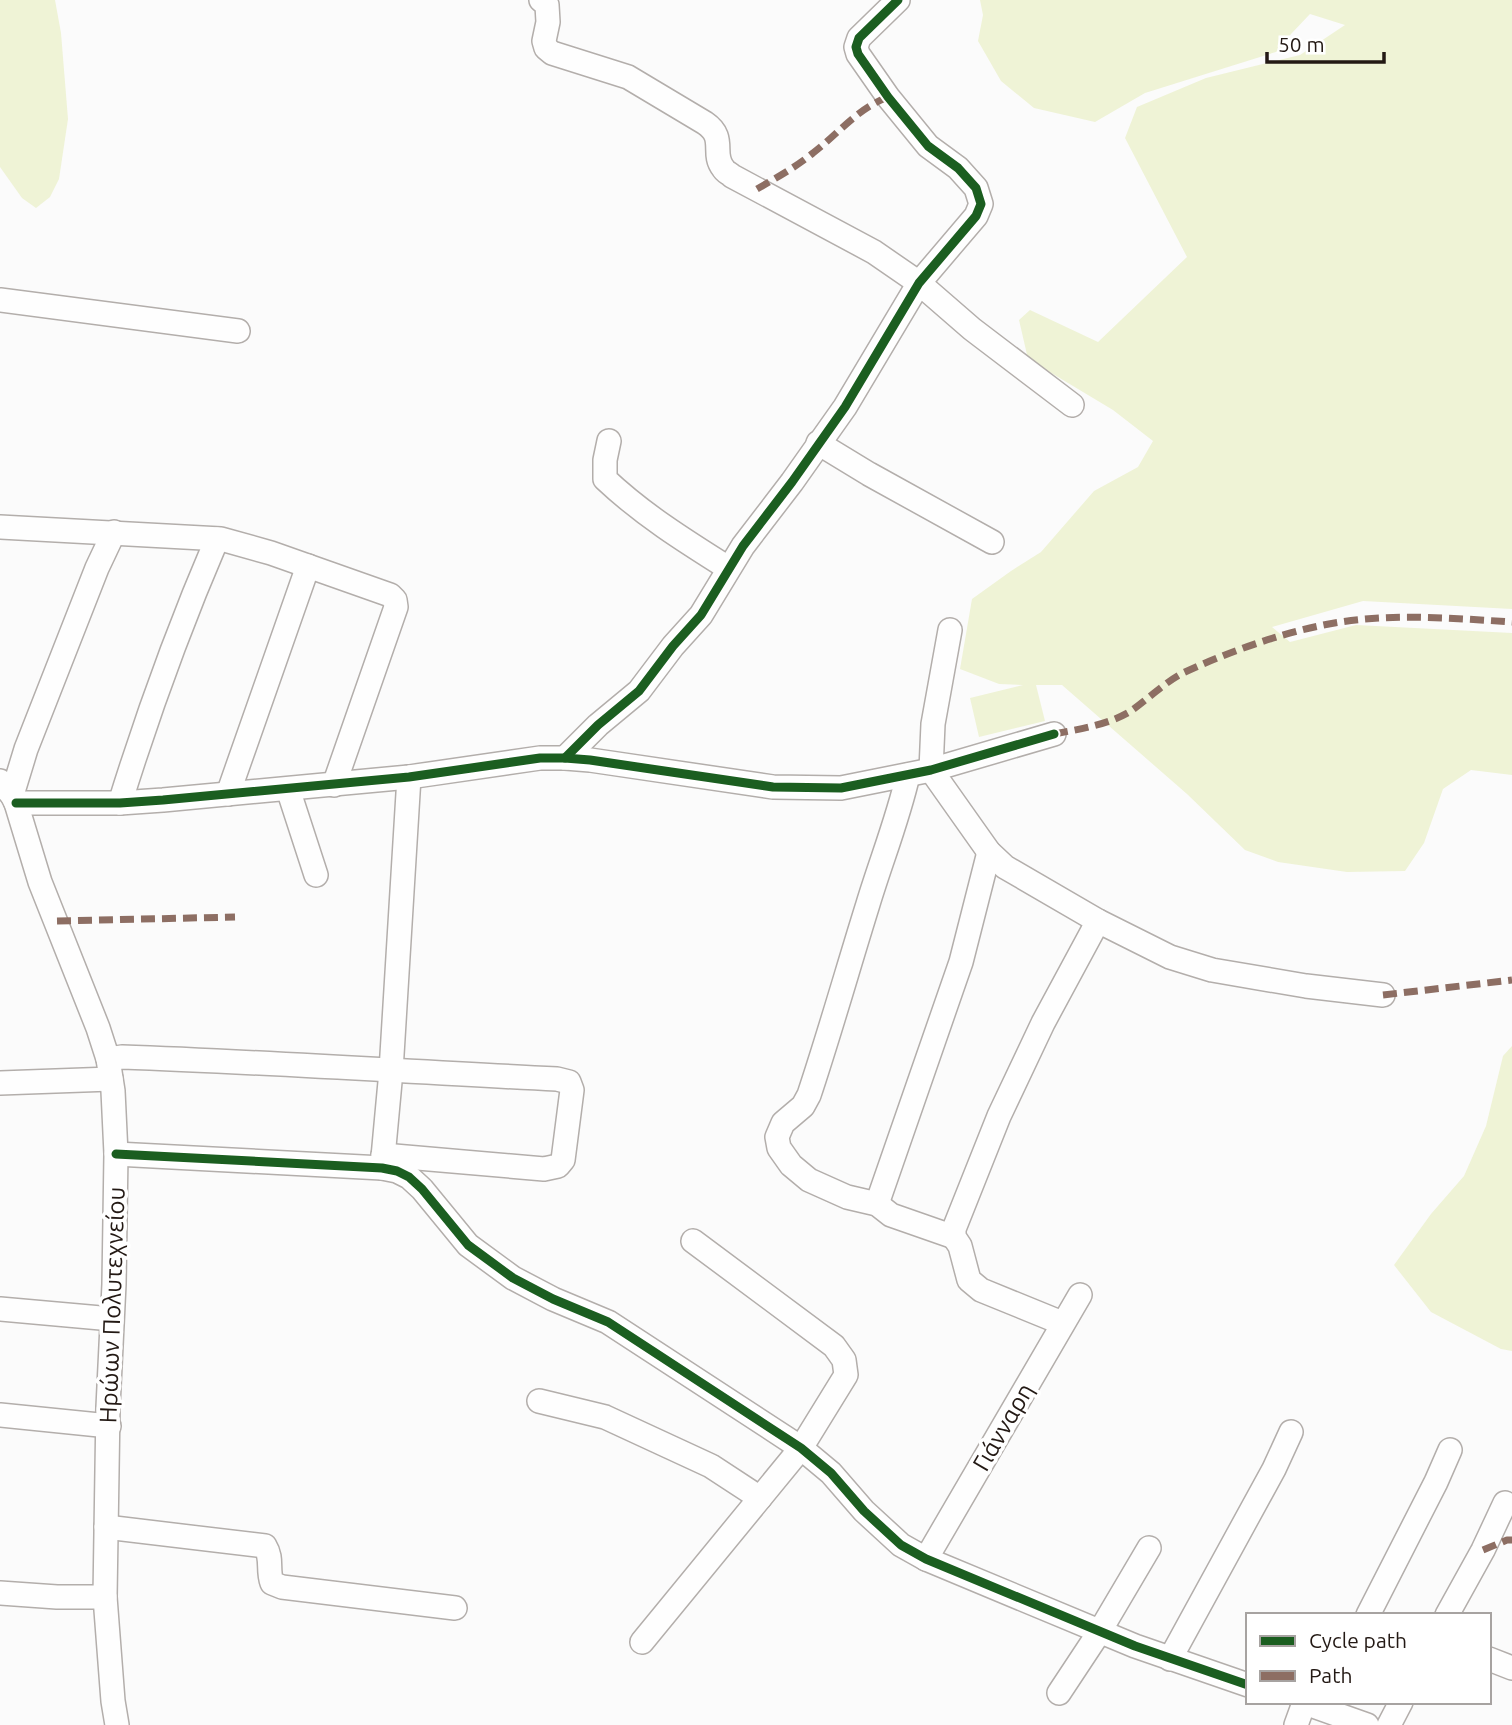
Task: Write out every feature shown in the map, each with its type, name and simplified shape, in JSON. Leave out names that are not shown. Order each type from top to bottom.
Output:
[{"type":"street","points":[[541,0],[547,5],[548,22],[544,41],[546,48],[552,53],[628,77],[705,123],[717,136],[719,159],[723,169],[732,176],[874,252],[919,283],[972,329],[1072,405]]},
{"type":"street","points":[[565,758],[598,725],[639,691],[673,646],[701,615],[743,546],[845,407],[919,283],[976,216],[981,204],[976,188],[958,168],[928,146],[888,97],[858,54],[856,47],[859,38],[898,0]]},
{"type":"street","points":[[0,300],[238,331]]},
{"type":"street","points":[[609,441],[605,479],[630,502],[728,568]]},
{"type":"street","points":[[818,443],[992,542]]},
{"type":"street","points":[[0,527],[217,538],[271,553],[390,595],[395,600],[396,607],[334,785]]},
{"type":"street","points":[[114,532],[97,568],[9,793],[120,803],[409,778],[540,758],[565,758],[773,787],[841,788],[932,771],[1054,734]]},
{"type":"street","points":[[120,803],[155,696],[217,538]]},
{"type":"street","points":[[228,794],[308,566]]},
{"type":"street","points":[[950,630],[933,724],[932,771],[989,852],[1005,867],[1098,921],[1170,957],[1212,970],[1306,986],[1383,995]]},
{"type":"street","points":[[908,775],[809,1095],[803,1105],[783,1123],[777,1137],[779,1148],[791,1165],[809,1180],[847,1196],[877,1203],[891,1215],[954,1237]]},
{"type":"street","points":[[382,1161],[391,1071],[409,778]]},
{"type":"street","points":[[288,789],[316,875]]},
{"type":"street","name":"Ηρώων Πολυτεχνείου","points":[[9,793],[40,883],[98,1028],[110,1069],[116,1154],[105,1597],[117,1725]]},
{"type":"street","points":[[877,1203],[961,962],[989,852]]},
{"type":"street","points":[[1062,1323],[973,1285],[969,1280],[960,1246],[954,1237],[954,1229],[999,1116],[1098,921]]},
{"type":"street","points":[[0,1083],[110,1069],[122,1057],[248,1061],[557,1079],[569,1082],[572,1090],[563,1160],[558,1166],[544,1169],[382,1161],[116,1154]]},
{"type":"street","points":[[382,1161],[409,1177],[468,1245],[513,1278],[553,1299],[608,1322],[801,1448],[831,1473],[864,1511],[901,1545],[926,1559],[1135,1646],[1246,1684]]},
{"type":"street","points":[[642,1642],[801,1448],[846,1375],[844,1360],[834,1346],[693,1241]]},
{"type":"street","name":"Γιάνναρη","points":[[926,1559],[1080,1294]]},
{"type":"street","points":[[0,1309],[112,1319]]},
{"type":"street","points":[[539,1401],[605,1417],[710,1466],[760,1499]]},
{"type":"street","points":[[0,1415],[109,1426]]},
{"type":"street","points":[[1170,1659],[1274,1469],[1291,1432]]},
{"type":"street","points":[[1369,1613],[1450,1450]]},
{"type":"street","points":[[1448,1613],[1505,1503]]},
{"type":"street","points":[[106,1527],[265,1546],[270,1554],[269,1575],[272,1583],[282,1587],[455,1608]]},
{"type":"street","points":[[1059,1693],[1100,1631],[1149,1548]]},
{"type":"street","points":[[0,1593],[105,1597]]},
{"type":"street","points":[[1491,1660],[1512,1668]]},
{"type":"street","points":[[1296,1725],[1314,1704],[1367,1725]]},
{"type":"street","points":[[1389,1725],[1400,1704]]},
{"type":"green space","points":[[0,0],[55,0],[61,33],[68,119],[59,179],[50,197],[36,208],[22,198],[0,167]]},
{"type":"green space","points":[[980,0],[1512,0],[1512,609],[1363,601],[1272,627],[1290,642],[1356,625],[1512,633],[1512,775],[1471,770],[1443,789],[1424,843],[1405,871],[1347,872],[1278,862],[1245,850],[1187,794],[1062,685],[1036,685],[1045,721],[979,737],[970,698],[1023,685],[999,684],[960,669],[972,599],[1041,552],[1094,491],[1138,467],[1153,441],[1113,410],[1028,359],[1019,320],[1030,310],[1098,342],[1187,257],[1125,138],[1137,107],[1206,78],[1300,55],[1345,25],[1310,14],[1279,51],[1145,93],[1095,122],[1034,108],[1001,81],[978,41],[983,15]]},
{"type":"green space","points":[[1512,1046],[1512,1351],[1501,1349],[1431,1312],[1394,1265],[1431,1214],[1464,1176],[1486,1126],[1503,1056]]},
{"type":"marked path","points":[[757,189],[800,163],[858,115],[888,97]]},
{"type":"marked path","points":[[1054,734],[1113,720],[1131,711],[1183,673],[1285,634],[1367,619],[1440,618],[1512,622]]},
{"type":"marked path","points":[[57,921],[235,917]]},
{"type":"marked path","points":[[1383,995],[1512,980]]},
{"type":"marked path","points":[[1483,1550],[1512,1540]]},
{"type":"cycle path","points":[[565,758],[598,725],[639,691],[673,646],[701,615],[743,546],[845,407],[919,283],[976,216],[981,204],[976,188],[958,168],[928,146],[888,97],[858,54],[856,47],[859,38],[898,0]]},
{"type":"cycle path","points":[[16,803],[120,803],[163,800],[409,777],[540,758],[590,760],[773,787],[841,788],[931,770],[1054,734]]},
{"type":"cycle path","points":[[116,1154],[397,1171],[409,1177],[422,1189],[468,1245],[513,1278],[553,1299],[608,1322],[801,1448],[831,1473],[864,1511],[901,1545],[926,1559],[1135,1646],[1246,1684]]}]
